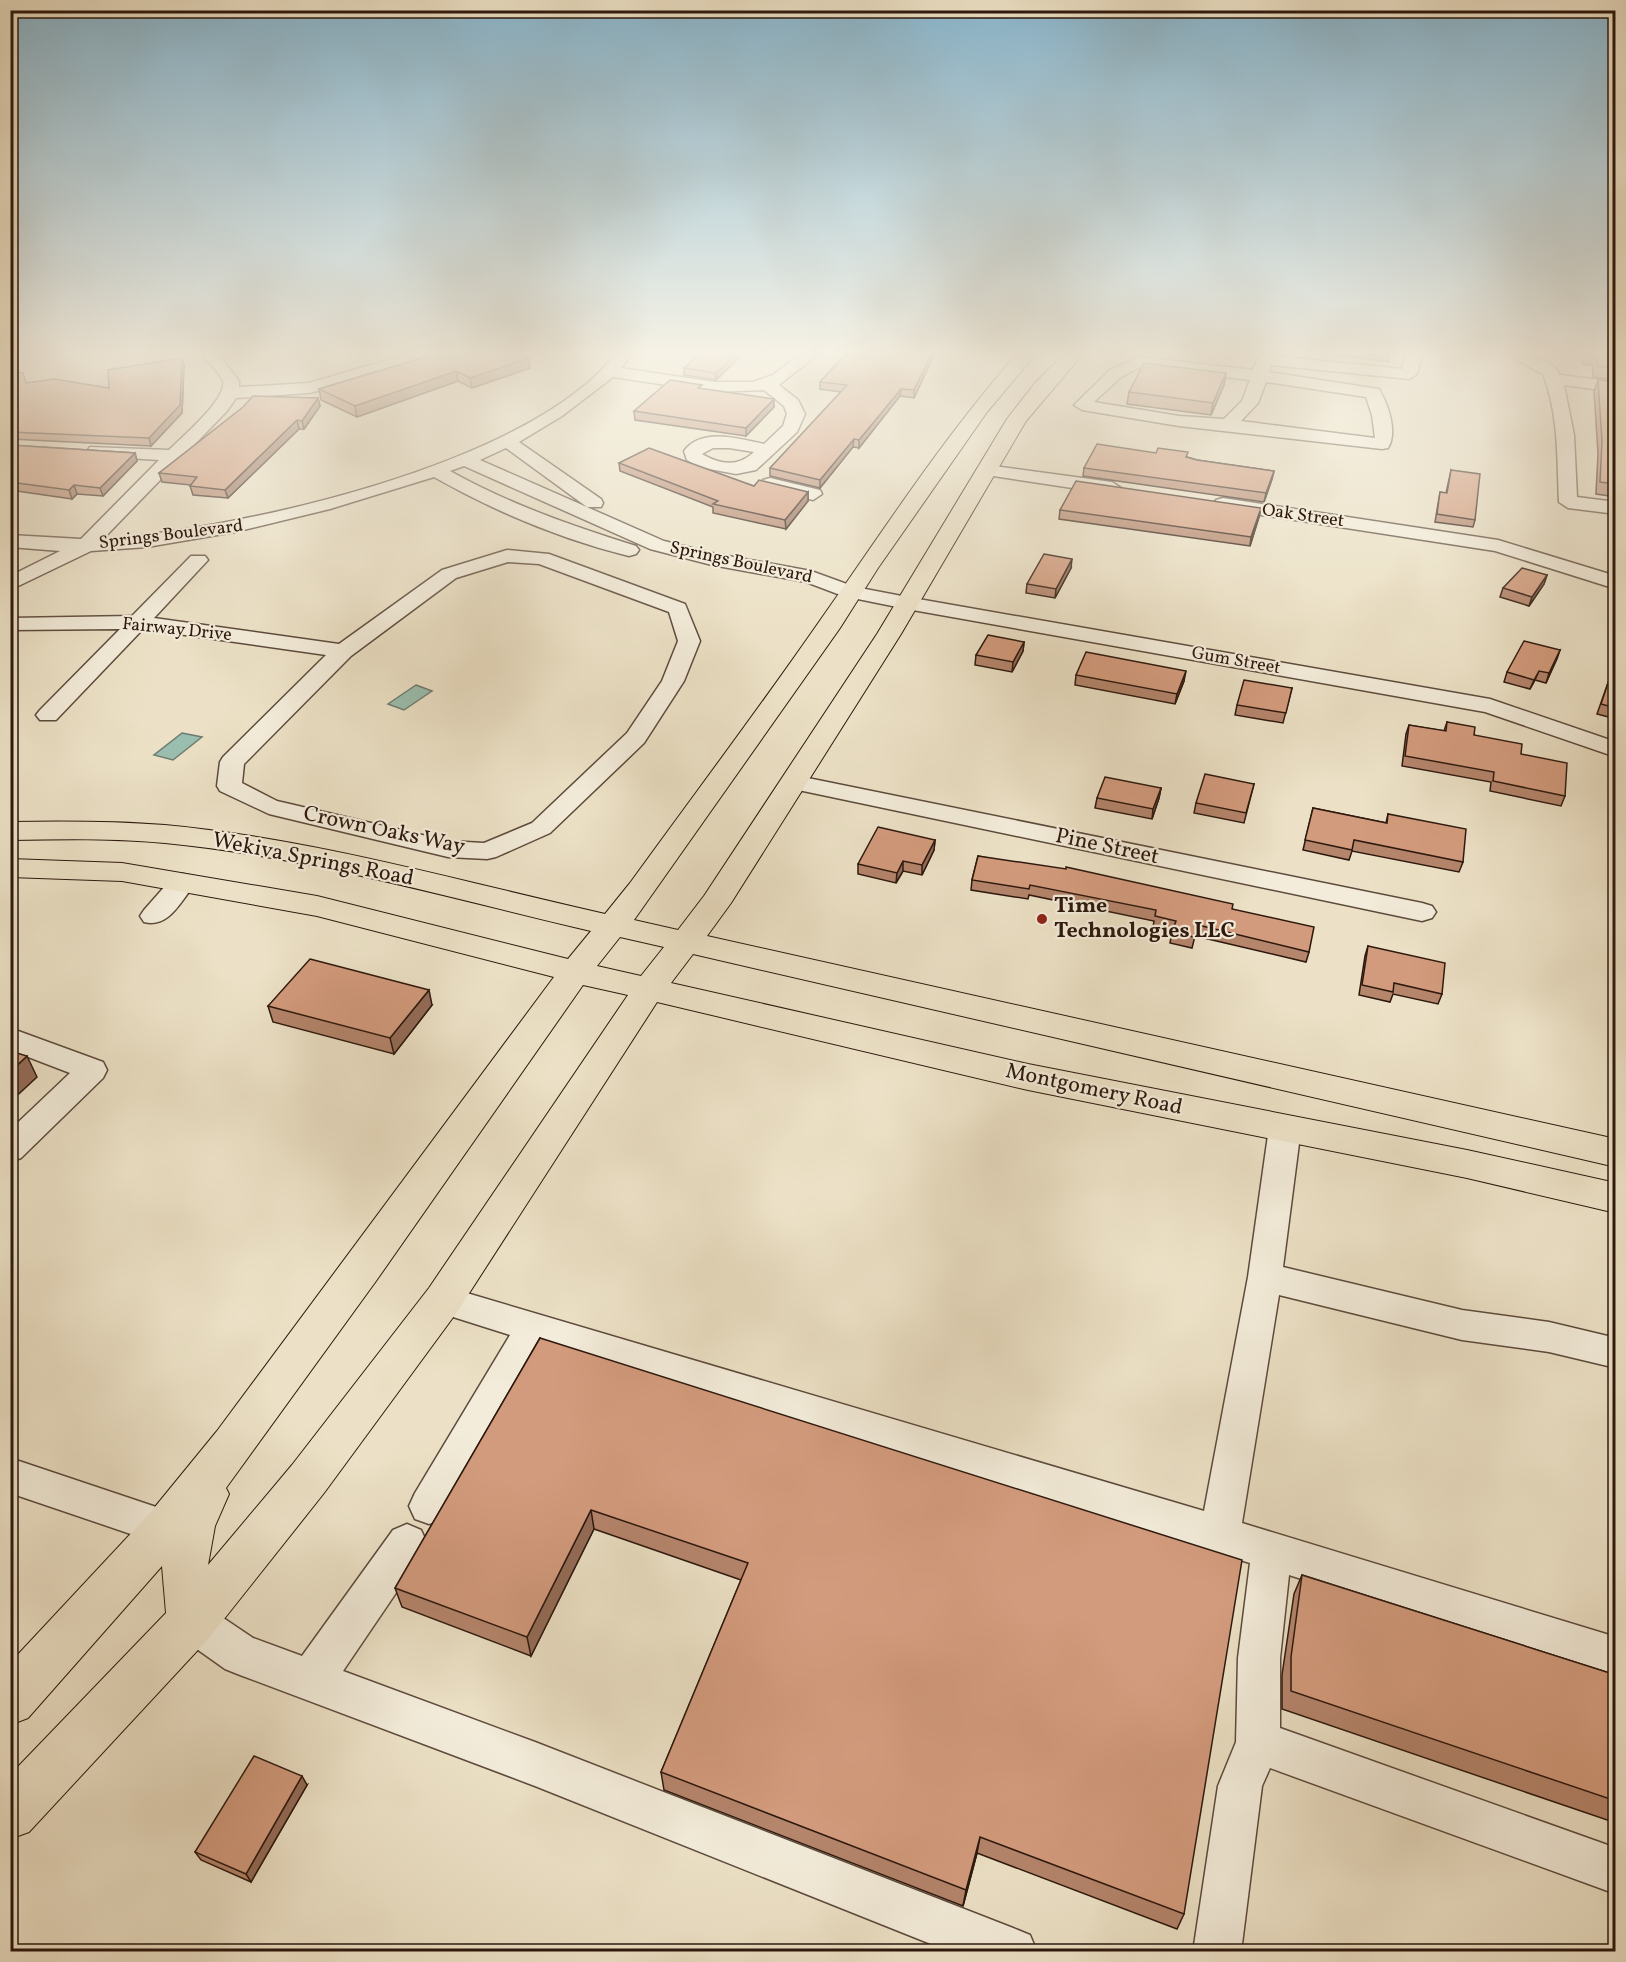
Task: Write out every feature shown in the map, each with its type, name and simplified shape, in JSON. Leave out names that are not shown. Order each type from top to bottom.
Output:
[{"type":"main road","points":[[10,1700],[166,1528],[233,1444],[362,1270],[575,972],[641,890],[953,447]]},
{"type":"main road","points":[[10,1813],[192,1621],[308,1479],[443,1300],[650,989],[715,903],[907,603],[1000,447]]},
{"type":"main road","name":"Wekiva Springs Road","points":[[10,831],[162,832],[353,864],[612,926]]},
{"type":"main road","name":"Wekiva Springs Road","points":[[10,868],[122,872],[317,906],[575,972]]},
{"type":"main road","points":[[612,926],[1616,1154]]},
{"type":"main road","name":"Montgomery Road","points":[[575,972],[1028,1077],[1467,1164],[1616,1198]]},
{"type":"main road","points":[[192,1621],[185,1592],[183,1558],[198,1509],[233,1444]]},
{"type":"street","points":[[10,584],[85,546],[181,447]]},
{"type":"street","name":"Springs Boulevard","points":[[10,541],[85,546],[185,537],[244,527],[436,471],[467,461],[497,447]]},
{"type":"street","points":[[516,447],[584,494],[601,509],[606,522]]},
{"type":"street","points":[[699,447],[693,451],[693,456],[705,463],[743,468],[750,466],[771,447]]},
{"type":"street","points":[[748,447],[767,450]]},
{"type":"street","points":[[1566,447],[1568,502],[1616,508]]},
{"type":"street","points":[[80,450],[172,455]]},
{"type":"street","name":"Springs Boulevard","points":[[467,461],[657,546],[712,559],[811,577],[850,592]]},
{"type":"street","points":[[743,468],[758,481],[813,494]]},
{"type":"street","points":[[986,470],[1126,490]]},
{"type":"street","points":[[436,471],[470,490],[559,528],[608,542],[712,578],[799,594],[850,592]]},
{"type":"street","name":"Oak Street","points":[[1208,502],[1498,546],[1616,583]]},
{"type":"street","points":[[559,528],[581,511]]},
{"type":"street","name":"Crown Oaks Way","points":[[507,556],[542,558],[678,608],[689,641],[673,681],[636,738],[541,828],[487,851],[448,849],[269,807],[229,786],[232,762],[343,651],[449,574],[507,556]]},
{"type":"street","points":[[48,715],[198,560]]},
{"type":"street","name":"Gum Street","points":[[850,592],[1490,706],[1616,750]]},
{"type":"street","name":"Fairway Drive","points":[[10,624],[138,622],[343,651]]},
{"type":"street","name":"Pine Street","points":[[793,782],[1422,912]]},
{"type":"street","points":[[154,916],[183,882]]},
{"type":"street","points":[[10,1038],[92,1070],[10,1150]]},
{"type":"street","points":[[1220,1534],[1265,1277],[1285,1128]]},
{"type":"street","points":[[1265,1277],[1462,1325],[1549,1337],[1616,1353]]},
{"type":"street","points":[[443,1300],[1220,1534],[1616,1658]]},
{"type":"street","points":[[429,1506],[533,1327]]},
{"type":"street","points":[[10,1475],[166,1528]]},
{"type":"street","points":[[311,1680],[407,1543]]},
{"type":"street","points":[[1217,1952],[1240,1786],[1258,1743],[1259,1658],[1272,1551]]},
{"type":"street","points":[[192,1621],[240,1654],[638,1804],[1013,1952]]},
{"type":"street","points":[[1258,1743],[1616,1871]]},
{"type":"shaded area","points":[[416,685],[432,691],[404,710],[388,704]]},
{"type":"shaded area","points":[[182,733],[202,737],[173,760],[154,755]]},
{"type":"building","points":[[10,447],[135,453],[100,488],[74,485],[69,490],[10,482]]},
{"type":"building","points":[[193,447],[270,447],[225,490],[190,486],[197,477],[159,473]]},
{"type":"building","points":[[790,447],[848,447],[820,480],[770,468]]},
{"type":"building","points":[[1096,447],[1114,447],[1156,453],[1158,448],[1188,452],[1186,457],[1197,460],[1274,471],[1266,493],[1084,468]]},
{"type":"building","points":[[1602,447],[1616,447],[1616,484],[1600,482]]},
{"type":"building","points":[[649,448],[754,486],[759,480],[808,492],[785,520],[713,504],[718,501],[619,463]]},
{"type":"building","points":[[1451,470],[1480,474],[1475,520],[1437,514],[1440,492],[1447,493]]},
{"type":"building","points":[[1076,481],[1261,508],[1251,537],[1060,510]]},
{"type":"building","points":[[1044,554],[1072,559],[1056,589],[1027,584]]},
{"type":"building","points":[[1522,568],[1547,575],[1532,597],[1503,588]]},
{"type":"building","points":[[988,635],[1024,642],[1013,662],[976,655]]},
{"type":"building","points":[[1524,641],[1560,650],[1549,673],[1539,671],[1534,680],[1507,672]]},
{"type":"building","points":[[1086,652],[1186,671],[1177,694],[1076,675]]},
{"type":"building","points":[[1610,677],[1616,678],[1616,708],[1601,704]]},
{"type":"building","points":[[1244,680],[1292,688],[1286,713],[1237,705]]},
{"type":"building","points":[[1447,722],[1475,727],[1474,735],[1522,744],[1521,754],[1567,763],[1565,796],[1493,781],[1494,772],[1405,756],[1409,725],[1446,731]]},
{"type":"building","points":[[1205,774],[1254,784],[1246,813],[1196,803]]},
{"type":"building","points":[[1105,777],[1161,788],[1153,809],[1097,798]]},
{"type":"building","points":[[1614,780],[1616,780],[1616,805],[1614,804]]},
{"type":"building","points":[[1313,808],[1387,823],[1388,814],[1466,829],[1463,862],[1354,840],[1352,850],[1305,840]]},
{"type":"building","points":[[878,827],[935,840],[922,865],[903,861],[897,873],[858,864]]},
{"type":"building","points":[[978,856],[1066,869],[1066,867],[1233,904],[1232,909],[1314,927],[1309,952],[1198,925],[1194,937],[1172,932],[1176,921],[1155,916],[1156,910],[1030,885],[1029,889],[972,880]]},
{"type":"building","points":[[1368,946],[1445,963],[1442,994],[1394,983],[1393,992],[1362,985]]},
{"type":"building","points":[[310,959],[429,990],[390,1038],[268,1006]]},
{"type":"building","points":[[10,1051],[27,1056],[10,1072]]},
{"type":"building","points":[[540,1338],[1242,1560],[1184,1914],[980,1837],[966,1890],[661,1772],[748,1563],[591,1510],[527,1637],[395,1588]]},
{"type":"building","points":[[1302,1575],[1616,1675],[1616,1801],[1291,1691],[1291,1657]]},
{"type":"building","points":[[254,1756],[302,1776],[246,1874],[195,1852]]},
{"type":"place","name":"Time Technologies LLC","points":[[1042,919]]}]
